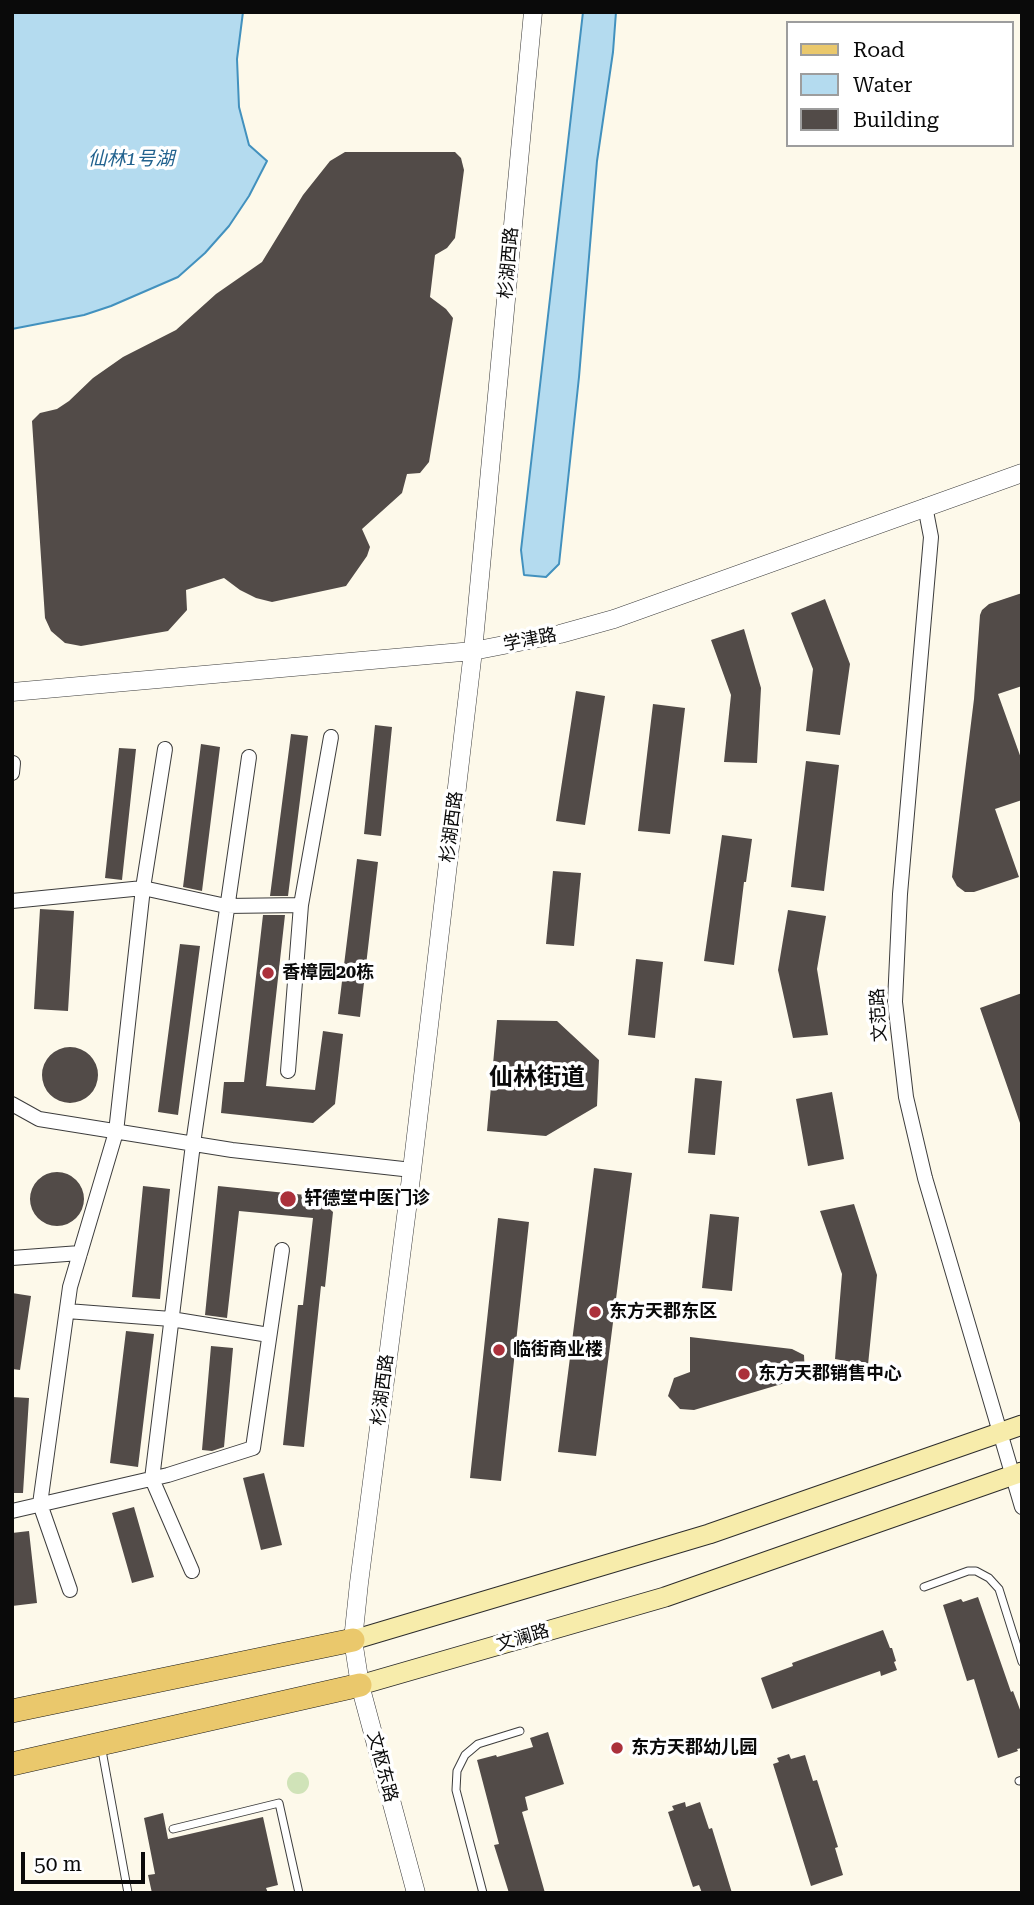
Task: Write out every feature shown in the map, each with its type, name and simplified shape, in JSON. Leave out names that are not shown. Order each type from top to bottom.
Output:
[{"type":"main road","points":[[12,1711],[353,1640],[709,1534],[1022,1424]]},
{"type":"main road","name":"文澜路","points":[[12,1764],[360,1685],[665,1597],[1017,1474]]},
{"type":"street","name":"杉湖西路","points":[[353,1640],[473,651],[533,12]]},
{"type":"street","name":"学津路","points":[[12,692],[473,651],[560,634],[614,619],[1022,473]]},
{"type":"street","name":"文范路","points":[[925,506],[931,537],[900,894],[895,1002],[906,1097],[925,1178],[1000,1432],[1017,1474],[1022,1507]]},
{"type":"street","points":[[288,1071],[301,905],[331,737]]},
{"type":"street","points":[[70,1590],[40,1504],[70,1287],[116,1132],[144,888],[165,749]]},
{"type":"street","points":[[192,1571],[152,1479],[193,1144],[249,757]]},
{"type":"street","points":[[12,901],[144,888],[226,906],[301,905]]},
{"type":"street","points":[[12,1104],[38,1119],[116,1132],[232,1150],[412,1170]]},
{"type":"street","points":[[12,1511],[152,1479],[253,1448],[282,1250]]},
{"type":"street","points":[[12,1258],[80,1253]]},
{"type":"street","points":[[67,1311],[171,1319],[269,1335]]},
{"type":"street","name":"文枢东路","points":[[353,1640],[360,1685],[415,1893]]},
{"type":"lane","points":[[924,1587],[968,1571],[976,1571],[989,1578],[999,1589],[1022,1662]]},
{"type":"lane","points":[[482,1893],[456,1790],[457,1771],[465,1755],[478,1744],[520,1731]]},
{"type":"lane","points":[[101,1744],[128,1893]]},
{"type":"lane","points":[[173,1829],[279,1803],[299,1893]]},
{"type":"green space","points":[[298,1772],[306,1775],[309,1783],[306,1791],[298,1794],[290,1791],[287,1783],[290,1775]]},
{"type":"water","name":"仙林1号湖","points":[[12,12],[243,12],[237,59],[239,107],[249,145],[267,161],[249,196],[229,226],[205,253],[178,277],[84,315],[12,329]]},
{"type":"water","points":[[583,12],[616,12],[597,161],[579,377],[559,564],[546,577],[524,575],[521,550]]},
{"type":"building","points":[[345,152],[455,152],[461,158],[464,170],[455,238],[447,248],[435,255],[430,297],[453,318],[429,462],[420,473],[407,474],[402,493],[362,529],[370,547],[367,556],[346,586],[272,602],[240,590],[224,578],[186,590],[187,610],[168,631],[81,646],[65,643],[51,631],[45,618],[32,421],[40,413],[57,409],[69,401],[93,378],[123,357],[176,330],[216,294],[262,262],[303,195],[330,161]]},
{"type":"building","points":[[1022,593],[1022,686],[998,694],[1022,761],[1022,800],[995,809],[1019,877],[974,892],[965,892],[957,886],[952,877],[974,699],[980,615],[989,604]]},
{"type":"building","points":[[825,599],[850,664],[840,735],[806,731],[813,669],[791,613]]},
{"type":"building","points":[[744,629],[761,688],[757,763],[724,762],[731,695],[711,640]]},
{"type":"building","points":[[576,691],[605,696],[585,825],[556,821]]},
{"type":"building","points":[[653,704],[685,708],[670,834],[638,831]]},
{"type":"building","points":[[375,725],[392,727],[381,836],[364,834]]},
{"type":"building","points":[[291,734],[308,736],[288,896],[270,896]]},
{"type":"building","points":[[201,744],[220,747],[202,891],[183,887]]},
{"type":"building","points":[[119,748],[136,749],[122,880],[105,878]]},
{"type":"building","points":[[806,761],[839,765],[824,891],[791,887]]},
{"type":"building","points":[[722,835],[752,839],[734,965],[704,961]]},
{"type":"building","points":[[357,859],[378,862],[360,1017],[338,1014]]},
{"type":"building","points":[[553,871],[581,873],[574,946],[546,944]]},
{"type":"building","points":[[40,909],[74,911],[68,1011],[34,1009]]},
{"type":"building","points":[[788,910],[826,916],[817,969],[828,1035],[793,1038],[778,970]]},
{"type":"building","name":"香樟园20栋","points":[[263,915],[285,915],[266,1086],[315,1090],[323,1031],[343,1034],[335,1104],[313,1123],[221,1113],[224,1082],[244,1082]]},
{"type":"building","points":[[180,944],[200,946],[178,1115],[158,1112]]},
{"type":"building","points":[[636,959],[663,962],[655,1038],[628,1035]]},
{"type":"building","points":[[1022,993],[1022,1123],[1020,1123],[980,1008]]},
{"type":"building","points":[[497,1020],[557,1021],[599,1060],[597,1106],[546,1136],[487,1131]]},
{"type":"building","points":[[64,1047],[76,1047],[86,1051],[94,1059],[98,1075],[94,1091],[86,1099],[76,1103],[64,1103],[54,1099],[46,1091],[42,1081],[42,1069],[46,1059],[54,1051]]},
{"type":"building","points":[[695,1078],[722,1081],[715,1155],[688,1153]]},
{"type":"building","points":[[832,1092],[844,1159],[808,1166],[796,1099]]},
{"type":"building","name":"东方天郡东区","points":[[594,1168],[632,1173],[596,1456],[558,1452]]},
{"type":"building","points":[[57,1172],[76,1180],[84,1199],[76,1218],[57,1226],[38,1218],[30,1199],[38,1180]]},
{"type":"building","points":[[143,1186],[170,1189],[160,1299],[132,1297]]},
{"type":"building","points":[[218,1186],[315,1196],[333,1212],[325,1287],[321,1286],[304,1447],[283,1445],[298,1305],[303,1305],[313,1218],[239,1211],[227,1318],[205,1315]]},
{"type":"building","points":[[854,1204],[877,1275],[868,1365],[835,1359],[842,1274],[820,1211]]},
{"type":"building","points":[[710,1214],[739,1217],[732,1291],[702,1288]]},
{"type":"building","name":"临街商业楼","points":[[498,1218],[529,1222],[501,1481],[470,1478]]},
{"type":"building","points":[[12,1293],[31,1296],[20,1370],[12,1369]]},
{"type":"building","points":[[126,1331],[154,1334],[138,1467],[110,1463]]},
{"type":"building","name":"东方天郡销售中心","points":[[690,1337],[792,1349],[804,1355],[805,1377],[694,1410],[680,1409],[668,1396],[674,1378],[690,1372]]},
{"type":"building","points":[[211,1346],[233,1348],[224,1447],[212,1451],[202,1450]]},
{"type":"building","points":[[12,1397],[29,1398],[23,1493],[12,1493]]},
{"type":"building","points":[[264,1473],[282,1545],[261,1550],[243,1478]]},
{"type":"building","points":[[134,1507],[154,1577],[132,1583],[112,1513]]},
{"type":"building","points":[[29,1531],[37,1603],[12,1606],[12,1533]]},
{"type":"building","points":[[978,1597],[1011,1692],[1013,1691],[1022,1715],[1022,1748],[998,1758],[974,1679],[967,1681],[943,1605]]},
{"type":"building","points":[[883,1630],[892,1648],[897,1670],[881,1676],[880,1671],[772,1709],[761,1678],[793,1666],[792,1663]]},
{"type":"building","points":[[548,1732],[564,1784],[525,1797],[528,1810],[522,1812],[545,1893],[509,1893],[494,1845],[499,1844],[477,1760],[533,1747],[530,1738]]},
{"type":"building","points":[[789,1754],[791,1759],[805,1755],[813,1781],[817,1780],[838,1847],[835,1848],[843,1875],[811,1886],[773,1764],[779,1762],[777,1758]]},
{"type":"building","points":[[685,1802],[686,1807],[700,1802],[709,1829],[712,1828],[732,1893],[702,1893],[699,1885],[693,1887],[668,1812],[674,1810],[672,1806]]},
{"type":"building","points":[[163,1813],[168,1839],[263,1817],[278,1885],[266,1888],[268,1893],[152,1893],[148,1875],[155,1874],[144,1818]]},
{"type":"place","name":"香樟园20栋","points":[[268,973]]},
{"type":"place","name":"轩德堂中医门诊","points":[[288,1199]]},
{"type":"place","name":"东方天郡东区","points":[[595,1312]]},
{"type":"place","name":"临街商业楼","points":[[499,1350]]},
{"type":"place","name":"东方天郡销售中心","points":[[744,1374]]},
{"type":"place","name":"东方天郡幼儿园","points":[[617,1748]]},
{"type":"district","name":"仙林街道","points":[[537,1078]]}]
